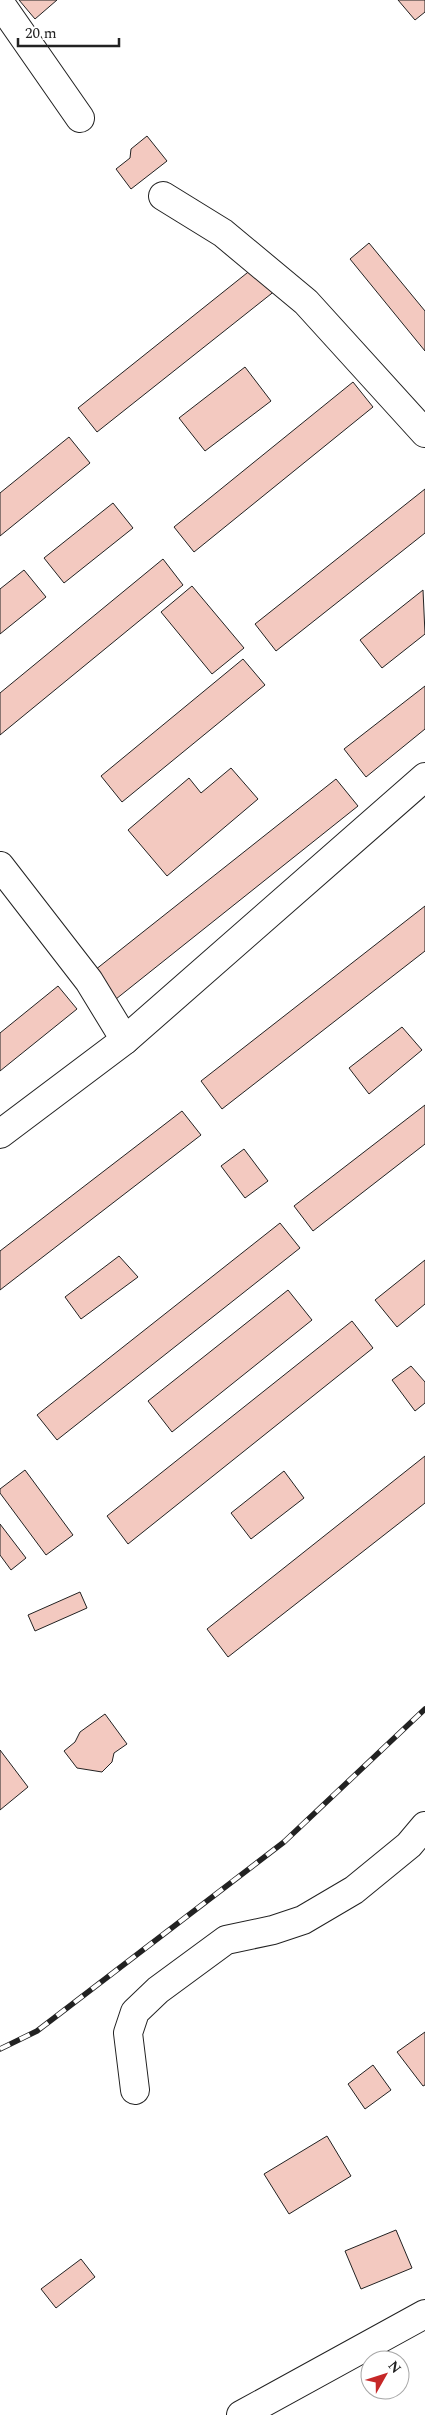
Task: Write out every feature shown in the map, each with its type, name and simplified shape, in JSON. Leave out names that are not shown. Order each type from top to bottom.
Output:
[{"type":"main road","points":[[0,3],[80,118]]},
{"type":"main road","points":[[163,196],[223,234],[306,302],[425,433]]},
{"type":"main road","points":[[0,1134],[125,1040],[425,777]]},
{"type":"main road","points":[[0,866],[89,981],[125,1040]]},
{"type":"main road","points":[[135,2090],[128,2033],[135,2012],[158,1990],[226,1940],[273,1930],[303,1920],[354,1890],[409,1846],[425,1826]]},
{"type":"main road","points":[[241,2415],[425,2314]]},
{"type":"building","points":[[19,0],[57,0],[35,19]]},
{"type":"building","points":[[398,0],[425,0],[425,12],[415,20]]},
{"type":"building","points":[[147,136],[167,161],[131,189],[116,169],[130,158],[131,149]]},
{"type":"building","points":[[369,243],[425,311],[425,351],[350,259]]},
{"type":"building","points":[[257,265],[276,290],[97,432],[78,408]]},
{"type":"building","points":[[245,367],[271,401],[205,451],[179,418]]},
{"type":"building","points":[[353,382],[373,407],[194,552],[174,527]]},
{"type":"building","points":[[69,437],[90,463],[0,536],[0,493]]},
{"type":"building","points":[[425,489],[425,533],[276,651],[255,624]]},
{"type":"building","points":[[113,503],[133,528],[64,583],[44,558]]},
{"type":"building","points":[[163,559],[183,585],[0,735],[0,693]]},
{"type":"building","points":[[24,570],[46,597],[0,634],[0,589]]},
{"type":"building","points":[[192,586],[244,648],[212,674],[161,612]]},
{"type":"building","points":[[423,590],[425,634],[382,668],[360,640]]},
{"type":"building","points":[[243,659],[265,685],[122,802],[101,776]]},
{"type":"building","points":[[425,686],[425,729],[366,777],[344,749]]},
{"type":"building","points":[[231,768],[258,799],[167,876],[128,830],[189,778],[201,793]]},
{"type":"building","points":[[336,779],[358,806],[116,999],[95,970]]},
{"type":"building","points":[[425,906],[425,951],[222,1109],[201,1081]]},
{"type":"building","points":[[58,986],[77,1009],[0,1071],[0,1033]]},
{"type":"building","points":[[402,1027],[422,1050],[369,1094],[349,1068]]},
{"type":"building","points":[[425,1105],[425,1144],[313,1231],[294,1206]]},
{"type":"building","points":[[182,1111],[201,1135],[0,1290],[0,1251]]},
{"type":"building","points":[[244,1149],[268,1181],[245,1198],[221,1166]]},
{"type":"building","points":[[280,1223],[300,1248],[57,1440],[37,1415]]},
{"type":"building","points":[[119,1256],[138,1277],[81,1319],[65,1297]]},
{"type":"building","points":[[425,1260],[425,1304],[397,1327],[375,1300]]},
{"type":"building","points":[[288,1290],[312,1320],[172,1432],[148,1401]]},
{"type":"building","points":[[352,1321],[373,1348],[128,1544],[107,1516]]},
{"type":"building","points":[[411,1366],[425,1382],[425,1403],[415,1411],[392,1380]]},
{"type":"building","points":[[425,1456],[425,1503],[228,1657],[207,1629]]},
{"type":"building","points":[[25,1470],[73,1535],[46,1555],[0,1493],[0,1489]]},
{"type":"building","points":[[284,1471],[304,1498],[251,1539],[231,1513]]},
{"type":"building","points":[[0,1524],[26,1558],[11,1570],[0,1555]]},
{"type":"building","points":[[80,1592],[87,1608],[35,1631],[28,1615]]},
{"type":"building","points":[[105,1714],[127,1744],[114,1753],[112,1762],[102,1772],[77,1768],[64,1751],[75,1742],[80,1732]]},
{"type":"building","points":[[0,1750],[28,1787],[0,1810]]},
{"type":"building","points":[[425,2032],[425,2085],[423,2086],[397,2052]]},
{"type":"building","points":[[373,2065],[391,2090],[365,2109],[348,2084]]},
{"type":"building","points":[[327,2136],[351,2176],[289,2214],[264,2174]]},
{"type":"building","points":[[396,2230],[412,2268],[361,2289],[345,2251]]},
{"type":"building","points":[[81,2259],[95,2277],[56,2308],[41,2289]]},
{"type":"railway","points":[[0,2049],[37,2031],[284,1842],[425,1709]]}]
